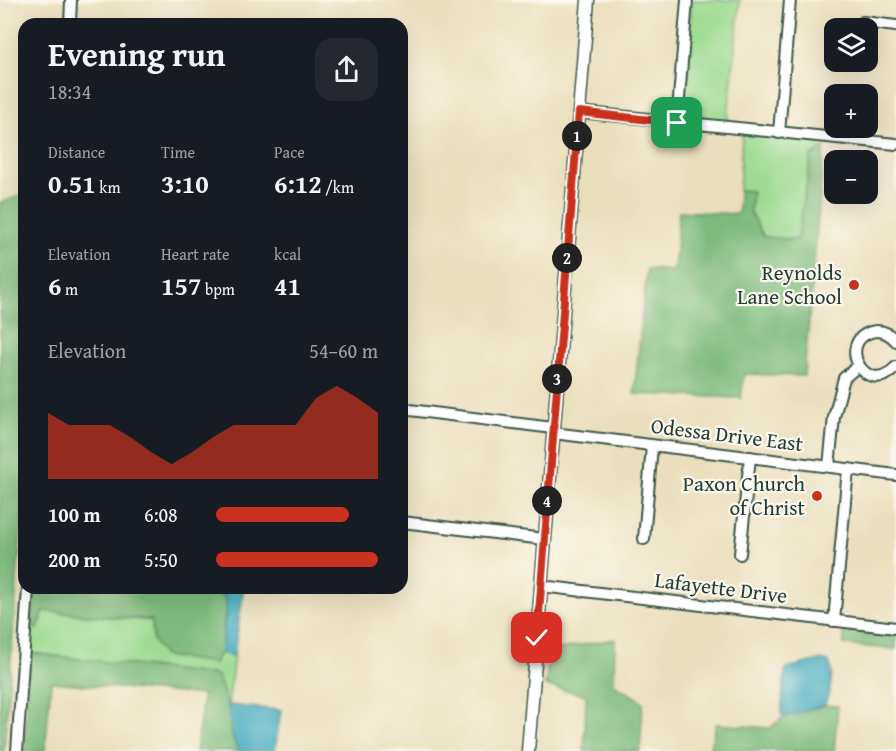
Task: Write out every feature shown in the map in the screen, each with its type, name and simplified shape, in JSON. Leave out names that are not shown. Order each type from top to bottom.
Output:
[{"type":"main road","points":[[528,751],[588,0]]},
{"type":"street","points":[[70,18],[71,0]]},
{"type":"street","points":[[677,123],[687,0]]},
{"type":"street","points":[[779,133],[790,0]]},
{"type":"street","points":[[878,24],[896,26]]},
{"type":"street","points":[[579,112],[896,144]]},
{"type":"street","points":[[896,341],[882,331],[867,333],[856,345],[855,352],[858,366],[864,372],[878,376],[891,372],[896,367]]},
{"type":"street","points":[[829,466],[834,417],[844,378],[858,366]]},
{"type":"street","name":"Odessa Drive East","points":[[408,411],[652,446],[896,475]]},
{"type":"street","points":[[644,539],[652,446]]},
{"type":"street","points":[[740,554],[750,457]]},
{"type":"street","points":[[834,621],[848,469]]},
{"type":"street","points":[[408,523],[544,539]]},
{"type":"street","name":"Lafayette Drive","points":[[541,586],[896,628]]},
{"type":"street","points":[[16,751],[28,594]]},
{"type":"green space","points":[[692,0],[740,0],[727,125],[687,121],[682,111]]},
{"type":"green space","points":[[742,134],[825,141],[824,149],[811,156],[798,240],[764,237],[750,212],[752,191],[739,190]]},
{"type":"green space","points":[[824,149],[804,376],[744,374],[741,398],[634,394],[647,269],[674,271],[679,211],[738,214],[739,190],[752,191],[750,212],[764,237],[797,240],[811,156]]},
{"type":"green space","points":[[18,196],[18,568],[4,751],[0,751],[0,203]]},
{"type":"green space","points":[[35,594],[219,594],[227,601],[228,608],[224,618],[221,652],[214,663],[164,656],[153,640],[152,620],[44,611],[37,629],[32,628]]},
{"type":"green space","points":[[44,611],[152,621],[153,640],[214,663],[221,652],[231,657],[234,655],[228,705],[217,675],[30,653],[32,628],[38,629]]},
{"type":"green space","points":[[843,627],[896,632],[896,649],[844,645]]},
{"type":"green space","points":[[615,639],[614,684],[643,702],[640,751],[584,751],[586,695],[545,686],[550,651]]},
{"type":"green space","points":[[30,653],[217,675],[228,705],[232,735],[238,751],[196,751],[203,695],[51,682],[45,751],[24,751]]},
{"type":"green space","points":[[824,705],[838,706],[834,751],[709,751],[716,724],[770,728],[784,717]]},
{"type":"water","points":[[219,594],[243,594],[234,655],[231,657],[221,652],[226,600]]},
{"type":"water","points":[[819,660],[829,662],[832,672],[830,690],[824,705],[784,717],[781,714],[785,671],[787,668]]},
{"type":"water","points":[[228,705],[281,710],[275,751],[238,751],[232,735]]},
{"type":"place","name":"Reynolds Lane School","points":[[854,285]]},
{"type":"place","name":"Paxon Church of Christ","points":[[817,496]]},
{"type":"route","points":[[537,638],[579,112],[677,123]]}]
